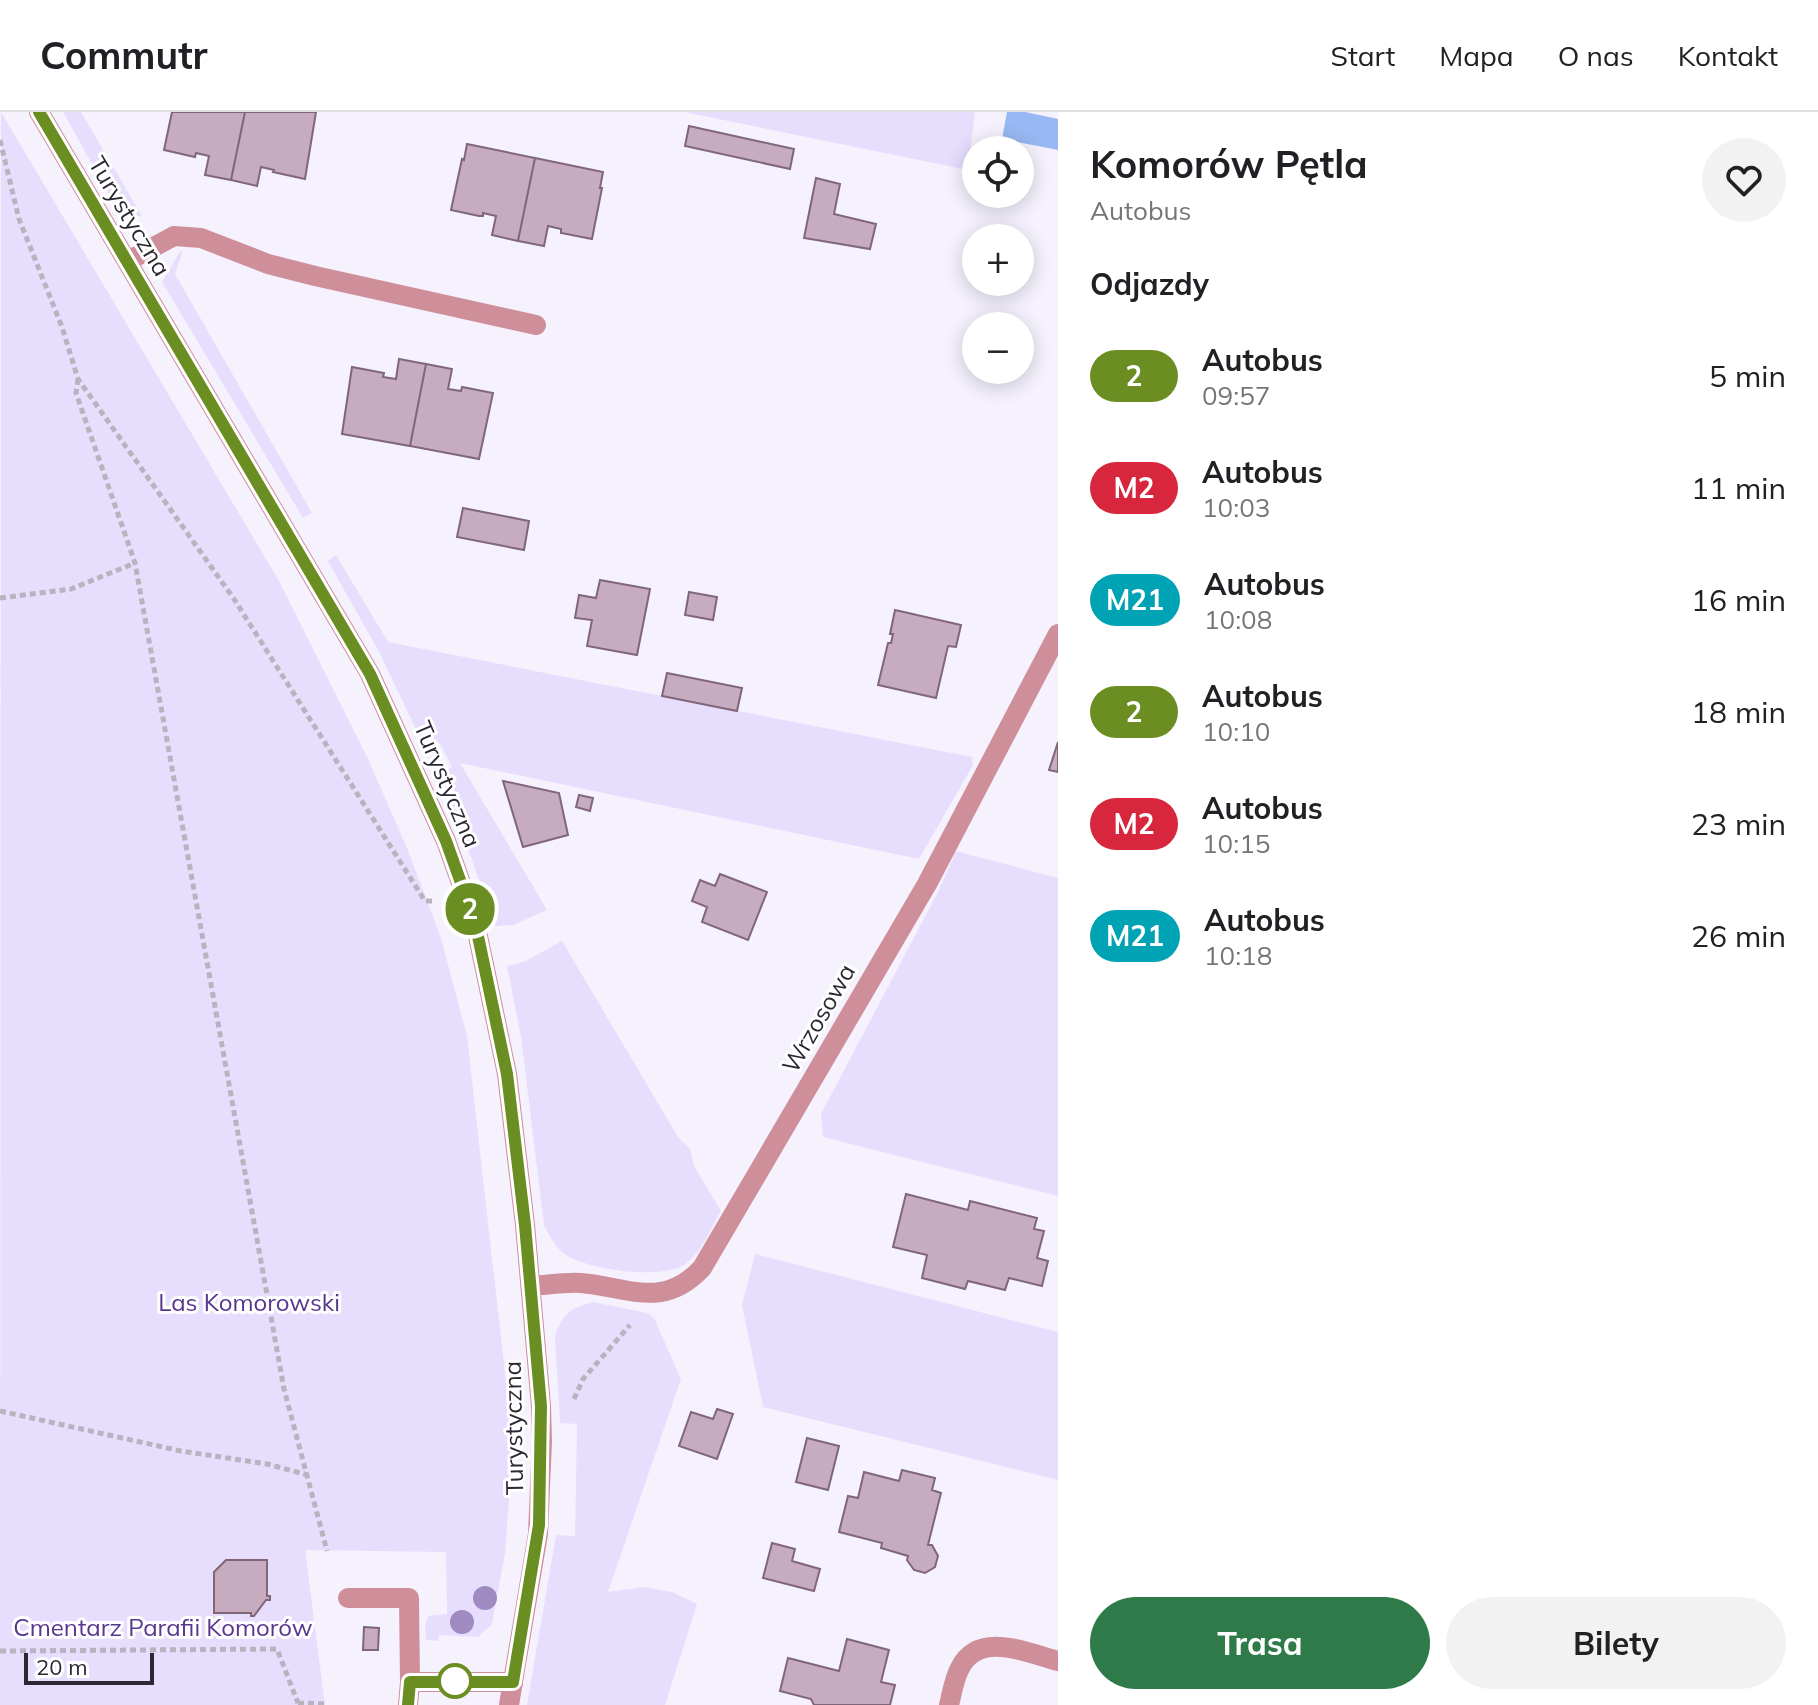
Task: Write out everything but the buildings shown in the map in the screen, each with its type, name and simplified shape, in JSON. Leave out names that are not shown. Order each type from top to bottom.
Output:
[{"type":"street","name":"Turystyczna","points":[[39,112],[370,674],[446,841],[475,922],[500,1034],[512,1110],[531,1286],[541,1418],[540,1514],[536,1558],[509,1705]]},
{"type":"street","points":[[128,261],[174,236],[201,238],[268,264],[536,325]]},
{"type":"street","name":"Wrzosowa","points":[[531,1286],[584,1283],[646,1294],[683,1286],[702,1268],[927,884],[1058,634]]},
{"type":"street","points":[[348,1598],[409,1598],[408,1705]]},
{"type":"street","points":[[949,1705],[961,1665],[979,1650],[998,1646],[1058,1661]]},
{"type":"street","points":[[410,1682],[513,1682]]},
{"type":"path","points":[[0,140],[19,219],[62,327],[78,379],[234,599],[425,901],[436,901]]},
{"type":"path","points":[[78,379],[76,393],[135,563],[281,1374],[327,1551]]},
{"type":"path","points":[[0,598],[71,589],[135,563]]},
{"type":"path","points":[[573,1401],[583,1379],[642,1311],[646,1294]]},
{"type":"path","points":[[0,1411],[181,1451],[267,1464],[308,1475]]},
{"type":"path","points":[[0,1651],[277,1649],[297,1704],[325,1704]]},
{"type":"green space","name":"Las Komorowski","points":[[1,112],[279,581],[368,759],[407,848],[441,938],[467,1036],[507,1391],[511,1472],[505,1554],[492,1624],[478,1637],[439,1635],[438,1641],[426,1640],[428,1616],[447,1614],[446,1552],[305,1550],[325,1705],[0,1705]]},
{"type":"green space","points":[[63,112],[81,112],[142,216],[121,216]]},
{"type":"green space","points":[[684,112],[975,112],[972,136],[962,136],[962,169]]},
{"type":"green space","points":[[181,250],[175,274],[312,513],[303,518],[162,282]]},
{"type":"green space","points":[[336,555],[388,642],[972,757],[973,765],[919,859],[460,763],[547,910],[513,925],[495,926],[437,775],[452,767],[439,742],[424,746],[379,652],[328,561]]},
{"type":"green space","points":[[956,851],[1058,878],[1058,1196],[823,1137],[821,1114],[938,892]]},
{"type":"green space","points":[[562,941],[678,1137],[690,1149],[694,1166],[721,1211],[697,1252],[687,1263],[676,1268],[644,1272],[591,1265],[566,1255],[544,1225],[521,1037],[507,966],[524,962]]},
{"type":"green space","points":[[755,1254],[1058,1332],[1058,1480],[763,1407],[742,1305]]},
{"type":"green space","points":[[593,1302],[648,1313],[654,1318],[681,1379],[608,1592],[645,1587],[672,1592],[697,1604],[665,1705],[527,1705],[556,1535],[575,1536],[577,1424],[560,1423],[555,1337],[568,1313]]},
{"type":"water","points":[[1007,112],[1025,112],[1058,119],[1058,150],[1034,145],[1034,136],[1003,136]]},
{"type":"bus line","name":"2","points":[[39,112],[370,674],[446,841],[483,952],[507,1074],[536,1338],[542,1423],[536,1558],[513,1682],[410,1682],[408,1705]]},
{"type":"park label","name":"Cmentarz Parafii Komorów","points":[[163,1627]]}]
